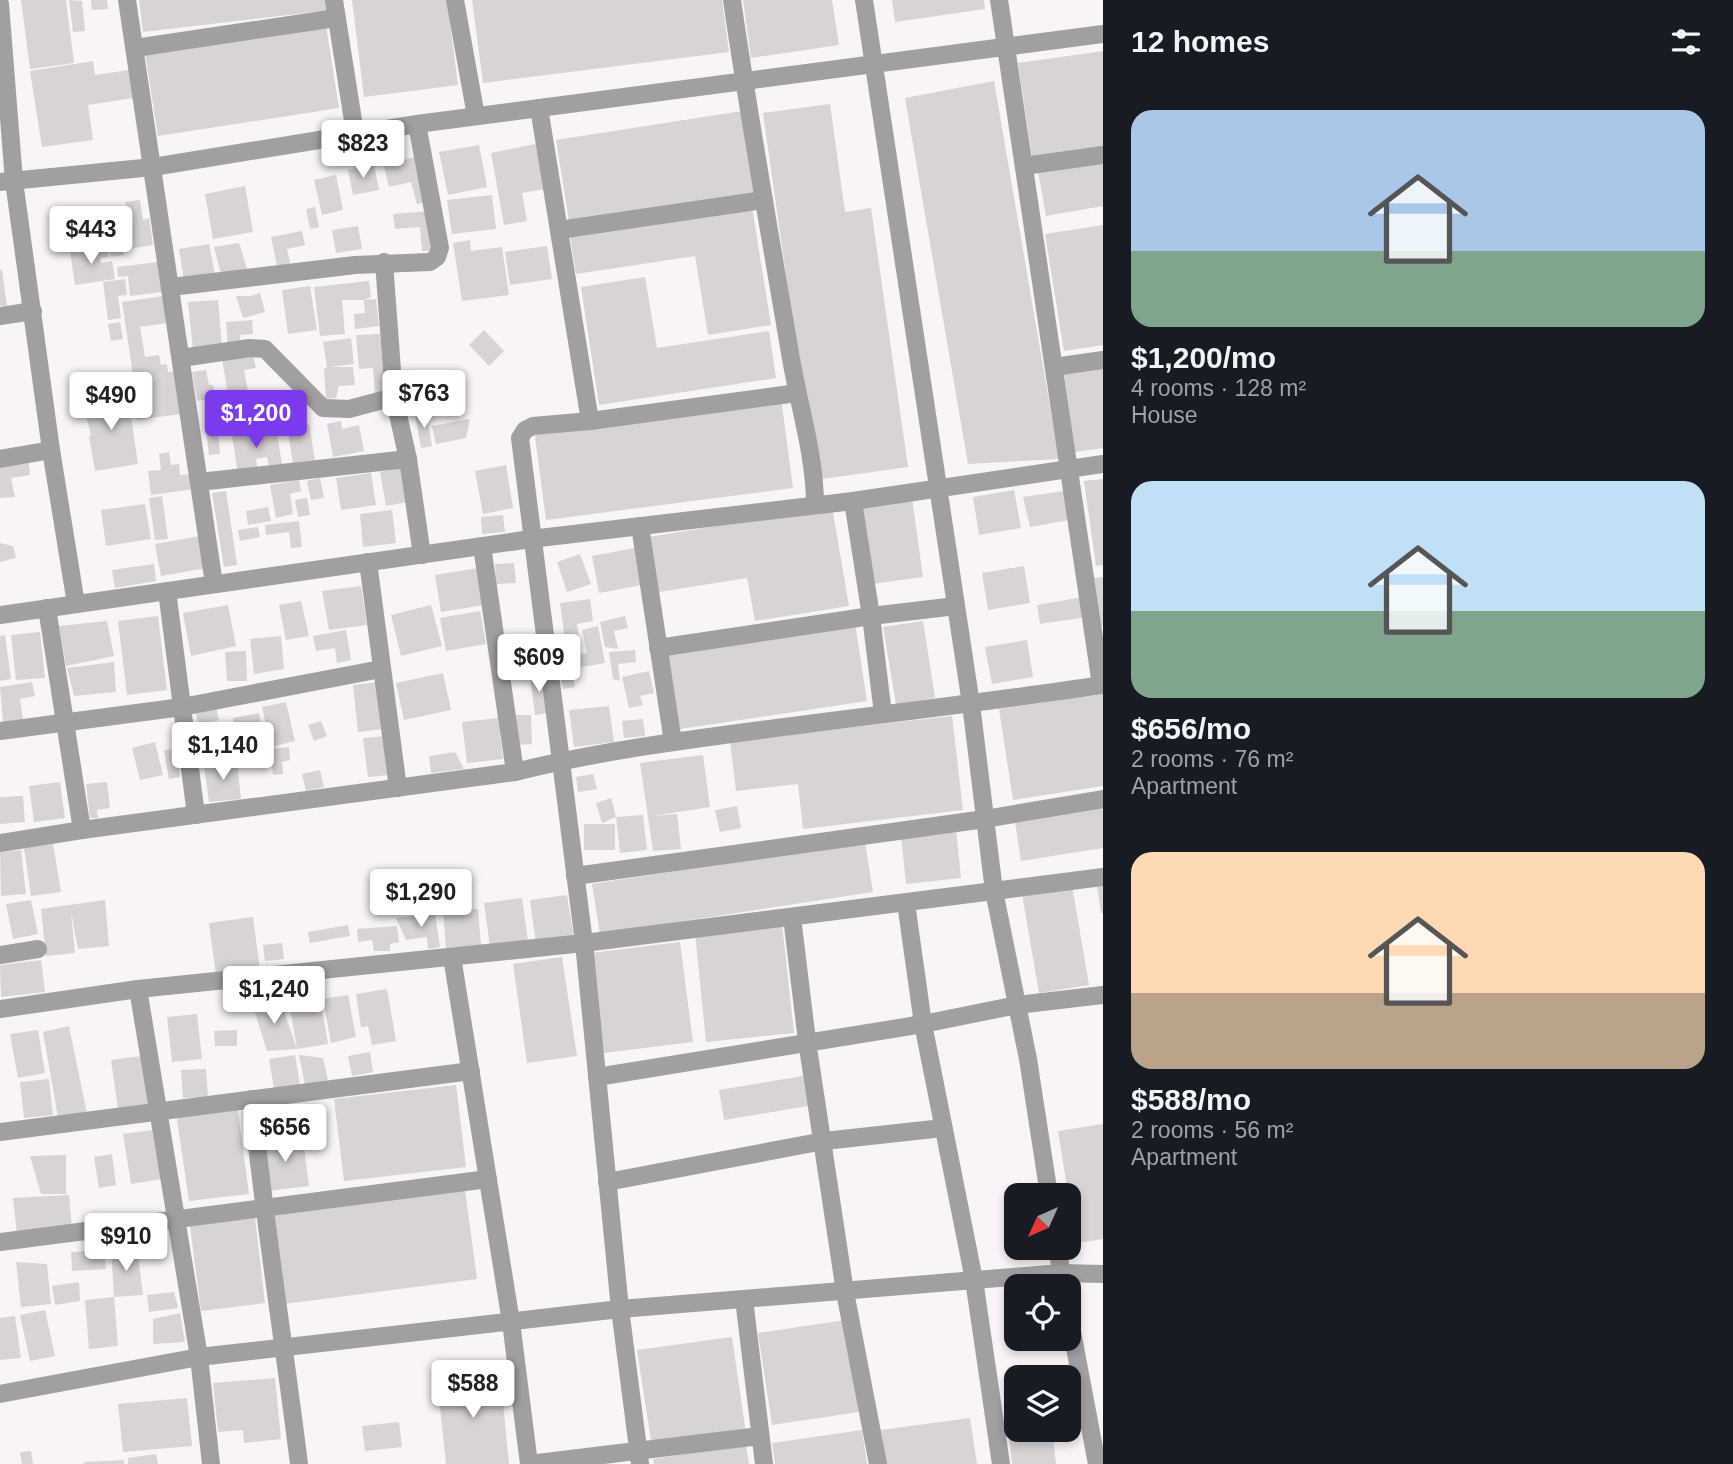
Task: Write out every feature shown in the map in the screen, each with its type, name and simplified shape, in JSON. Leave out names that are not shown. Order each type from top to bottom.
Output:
[{"type":"street","points":[[127,0],[214,584]]},
{"type":"street","points":[[334,0],[355,133]]},
{"type":"street","points":[[455,0],[476,116]]},
{"type":"street","points":[[732,0],[797,393],[815,480],[815,505]]},
{"type":"street","points":[[864,0],[940,488],[994,891],[1028,1059],[1047,1183]]},
{"type":"street","points":[[0,843],[515,772],[561,761],[673,742],[1102,685],[999,0]]},
{"type":"street","points":[[0,4],[7,182],[33,311],[51,450],[76,604]]},
{"type":"street","points":[[135,48],[337,18]]},
{"type":"street","points":[[7,182],[153,167],[417,124],[1103,34]]},
{"type":"street","points":[[539,108],[590,421]]},
{"type":"street","points":[[171,287],[384,262],[430,262],[437,257],[440,248],[417,124]]},
{"type":"street","points":[[1024,166],[1103,155]]},
{"type":"street","points":[[559,230],[764,200]]},
{"type":"street","points":[[384,262],[394,397],[408,458],[422,555]]},
{"type":"street","points":[[0,316],[33,311]]},
{"type":"street","points":[[181,359],[250,348],[265,349],[323,408],[349,409],[394,397]]},
{"type":"street","points":[[1054,367],[1103,360]]},
{"type":"street","points":[[639,1458],[620,1309],[584,943],[520,438],[525,430],[533,426],[590,421],[797,393]]},
{"type":"street","points":[[0,459],[51,450]]},
{"type":"street","points":[[199,482],[408,458]]},
{"type":"street","points":[[0,615],[531,539],[853,501],[1103,464]]},
{"type":"street","points":[[853,501],[883,714]]},
{"type":"street","points":[[640,526],[673,742]]},
{"type":"street","points":[[482,546],[515,772]]},
{"type":"street","points":[[368,562],[398,788]]},
{"type":"street","points":[[1084,576],[1103,573]]},
{"type":"street","points":[[167,591],[196,815]]},
{"type":"street","points":[[658,648],[957,606]]},
{"type":"street","points":[[47,608],[82,830]]},
{"type":"street","points":[[0,731],[182,707],[382,668]]},
{"type":"street","points":[[575,876],[985,819],[1103,799]]},
{"type":"street","points":[[0,1009],[138,989],[584,943],[1103,877]]},
{"type":"street","points":[[906,902],[923,1024],[974,1280],[1001,1464]]},
{"type":"street","points":[[792,917],[807,1041],[845,1292],[878,1464]]},
{"type":"street","points":[[0,955],[38,949]]},
{"type":"street","points":[[452,957],[511,1321],[529,1464],[639,1458],[760,1436]]},
{"type":"street","points":[[138,989],[199,1357],[212,1464]]},
{"type":"street","points":[[597,1077],[923,1024],[1017,1005],[1103,995]]},
{"type":"street","points":[[0,1132],[471,1071]]},
{"type":"street","points":[[252,1099],[262,1208],[285,1348],[299,1464]]},
{"type":"street","points":[[607,1182],[824,1140],[943,1128]]},
{"type":"street","points":[[0,1242],[488,1179]]},
{"type":"street","points":[[1081,1277],[1103,1274]]},
{"type":"street","points":[[0,1394],[199,1357],[511,1321],[620,1309],[974,1280],[1004,1280]]},
{"type":"street","points":[[744,1299],[764,1464]]},
{"type":"street","points":[[1076,1351],[1097,1464]]},
{"type":"building","points":[[21,0],[66,0],[74,63],[30,69]]},
{"type":"building","points":[[69,0],[82,1],[85,31],[73,32]]},
{"type":"building","points":[[91,0],[107,0],[108,9],[92,10]]},
{"type":"building","points":[[139,0],[329,0],[331,10],[143,32]]},
{"type":"building","points":[[352,0],[447,0],[458,85],[364,97]]},
{"type":"building","points":[[472,0],[722,0],[729,52],[483,83]]},
{"type":"building","points":[[743,0],[832,0],[839,45],[751,58]]},
{"type":"building","points":[[892,0],[984,0],[985,9],[895,22]]},
{"type":"building","points":[[326,25],[339,108],[158,136],[145,53]]},
{"type":"building","points":[[1103,51],[1103,147],[1032,157],[1018,63]]},
{"type":"building","points":[[93,61],[95,75],[129,70],[133,98],[88,105],[93,140],[42,147],[30,71]]},
{"type":"building","points":[[994,81],[1059,459],[968,464],[905,98]]},
{"type":"building","points":[[830,104],[845,212],[871,208],[908,467],[815,480],[763,113]]},
{"type":"building","points":[[742,111],[755,193],[569,221],[556,140]]},
{"type":"building","points":[[536,144],[545,189],[522,193],[527,221],[504,225],[491,153]]},
{"type":"building","points":[[479,145],[487,187],[448,195],[439,152]]},
{"type":"building","points":[[418,156],[427,202],[417,204],[411,182],[389,187],[384,166]]},
{"type":"building","points":[[1103,160],[1103,206],[1046,216],[1038,171]]},
{"type":"building","points":[[374,165],[379,190],[353,195],[348,170]]},
{"type":"building","points":[[336,175],[343,210],[322,215],[314,180]]},
{"type":"building","points":[[245,186],[253,232],[213,239],[205,194]]},
{"type":"building","points":[[492,195],[496,229],[452,234],[447,200]]},
{"type":"building","points":[[140,200],[143,220],[149,218],[153,245],[123,250],[124,255],[111,257],[107,235],[119,233],[118,228],[129,227],[125,202]]},
{"type":"building","points":[[83,207],[84,217],[98,215],[103,241],[65,248],[58,212]]},
{"type":"building","points":[[315,207],[319,227],[310,229],[306,209]]},
{"type":"building","points":[[752,207],[771,325],[708,335],[695,256],[576,274],[570,236]]},
{"type":"building","points":[[120,208],[123,225],[113,227],[110,210]]},
{"type":"building","points":[[428,211],[431,251],[422,251],[420,227],[395,229],[393,214]]},
{"type":"building","points":[[1103,225],[1103,345],[1064,351],[1045,234]]},
{"type":"building","points":[[358,226],[362,249],[336,253],[332,230]]},
{"type":"building","points":[[302,231],[305,245],[287,249],[291,267],[278,270],[271,237]]},
{"type":"building","points":[[470,240],[471,251],[502,247],[509,295],[462,301],[453,243]]},
{"type":"building","points":[[239,243],[249,275],[222,278],[214,247]]},
{"type":"building","points":[[209,244],[215,275],[184,280],[179,249]]},
{"type":"building","points":[[107,246],[109,257],[100,258],[101,263],[112,261],[115,279],[75,285],[70,251]]},
{"type":"building","points":[[547,246],[552,279],[510,285],[505,252]]},
{"type":"building","points":[[158,262],[162,292],[130,296],[128,276],[118,277],[117,267]]},
{"type":"building","points":[[2,270],[7,306],[0,306]]},
{"type":"building","points":[[645,277],[657,348],[769,331],[776,378],[599,405],[581,287]]},
{"type":"building","points":[[125,279],[127,295],[118,296],[121,318],[108,320],[103,282]]},
{"type":"building","points":[[369,281],[371,297],[364,300],[342,300],[345,334],[320,336],[314,287]]},
{"type":"building","points":[[310,286],[317,330],[288,334],[282,290]]},
{"type":"building","points":[[260,293],[265,312],[243,318],[236,296]]},
{"type":"building","points":[[163,296],[167,323],[140,327],[145,357],[159,355],[161,365],[167,364],[168,372],[178,371],[181,414],[137,420],[133,392],[151,389],[149,377],[146,378],[147,386],[135,388],[122,302]]},
{"type":"building","points":[[376,299],[379,326],[355,329],[354,314],[365,313],[364,300]]},
{"type":"building","points":[[218,300],[222,347],[193,350],[188,302]]},
{"type":"building","points":[[252,320],[253,334],[240,335],[241,346],[228,348],[226,322]]},
{"type":"building","points":[[120,322],[123,339],[111,341],[108,324]]},
{"type":"building","points":[[484,330],[504,351],[489,366],[469,345]]},
{"type":"building","points":[[380,334],[385,394],[375,395],[373,368],[359,369],[356,335]]},
{"type":"building","points":[[351,338],[354,364],[329,367],[353,367],[355,385],[339,386],[336,398],[326,399],[324,369],[327,367],[323,342]]},
{"type":"building","points":[[253,354],[256,368],[244,370],[249,397],[229,400],[222,359]]},
{"type":"building","points":[[1103,368],[1103,448],[1075,452],[1064,373]]},
{"type":"building","points":[[206,370],[215,398],[197,401],[192,372]]},
{"type":"building","points":[[128,396],[138,464],[95,471],[91,435],[81,398]]},
{"type":"building","points":[[781,398],[793,488],[546,520],[534,429]]},
{"type":"building","points":[[240,406],[244,429],[236,430],[232,408]]},
{"type":"building","points":[[426,412],[432,446],[421,448],[415,414]]},
{"type":"building","points":[[217,419],[220,454],[209,455],[205,421]]},
{"type":"building","points":[[470,419],[466,438],[436,444],[432,426]]},
{"type":"building","points":[[341,421],[342,429],[359,425],[364,451],[333,457],[327,424]]},
{"type":"building","points":[[309,424],[315,460],[293,463],[287,427]]},
{"type":"building","points":[[276,428],[282,464],[269,466],[267,457],[256,459],[258,471],[238,474],[232,435]]},
{"type":"building","points":[[169,452],[171,465],[179,464],[180,475],[193,474],[195,489],[151,495],[148,471],[161,470],[159,454]]},
{"type":"building","points":[[29,463],[30,475],[11,478],[15,497],[0,498],[0,466]]},
{"type":"building","points":[[506,465],[513,508],[483,514],[475,471]]},
{"type":"building","points":[[402,468],[408,502],[386,506],[380,472]]},
{"type":"building","points":[[371,473],[376,505],[341,510],[336,478]]},
{"type":"building","points":[[320,478],[324,498],[311,500],[307,481]]},
{"type":"building","points":[[1103,479],[1103,565],[1096,566],[1084,481]]},
{"type":"building","points":[[299,480],[301,491],[290,494],[293,514],[276,518],[270,485]]},
{"type":"building","points":[[1014,490],[1021,528],[979,535],[973,497]]},
{"type":"building","points":[[226,491],[237,565],[224,567],[212,493]]},
{"type":"building","points":[[1064,491],[1070,520],[1030,527],[1023,497]]},
{"type":"building","points":[[162,496],[168,539],[155,540],[149,498]]},
{"type":"building","points":[[307,498],[310,515],[298,517],[295,500]]},
{"type":"building","points":[[912,498],[923,577],[872,584],[861,506]]},
{"type":"building","points":[[145,504],[151,539],[106,546],[101,510]]},
{"type":"building","points":[[268,507],[271,521],[248,525],[246,511]]},
{"type":"building","points":[[832,507],[849,606],[755,621],[747,578],[659,592],[649,537]]},
{"type":"building","points":[[392,510],[396,543],[363,547],[360,514]]},
{"type":"building","points":[[503,515],[505,532],[482,534],[481,517]]},
{"type":"building","points":[[299,521],[302,547],[291,548],[289,532],[266,535],[265,525]]},
{"type":"building","points":[[258,527],[260,537],[240,541],[238,530]]},
{"type":"building","points":[[200,536],[206,568],[161,576],[155,544]]},
{"type":"building","points":[[0,543],[13,546],[16,558],[0,562]]},
{"type":"building","points":[[635,548],[642,585],[599,593],[592,556]]},
{"type":"building","points":[[580,554],[591,584],[567,592],[557,562]]},
{"type":"building","points":[[514,563],[516,583],[496,584],[495,564]]},
{"type":"building","points":[[154,564],[156,581],[115,588],[112,570]]},
{"type":"building","points":[[1024,566],[1030,603],[988,610],[982,573]]},
{"type":"building","points":[[478,568],[484,605],[441,612],[435,575]]},
{"type":"building","points":[[1103,577],[1103,626],[1101,626],[1094,578]]},
{"type":"building","points":[[361,586],[367,625],[329,630],[322,591]]},
{"type":"building","points":[[1083,597],[1087,617],[1040,624],[1037,605]]},
{"type":"building","points":[[590,599],[593,621],[577,624],[579,637],[565,639],[560,603]]},
{"type":"building","points":[[301,601],[309,636],[286,640],[279,605]]},
{"type":"building","points":[[228,605],[236,646],[191,656],[183,613]]},
{"type":"building","points":[[431,605],[442,646],[401,656],[391,615]]},
{"type":"building","points":[[480,611],[486,644],[446,651],[440,618]]},
{"type":"building","points":[[158,616],[167,690],[127,695],[118,621]]},
{"type":"building","points":[[625,616],[628,628],[614,631],[618,649],[605,647],[600,622]]},
{"type":"building","points":[[107,621],[114,656],[66,666],[59,626]]},
{"type":"building","points":[[923,621],[935,698],[896,704],[883,627]]},
{"type":"building","points":[[855,623],[867,701],[680,729],[668,651]]},
{"type":"building","points":[[598,626],[605,663],[571,669],[575,687],[563,689],[557,658],[587,653],[582,630]]},
{"type":"building","points":[[346,630],[351,660],[337,663],[335,648],[316,651],[313,636]]},
{"type":"building","points":[[40,632],[45,678],[16,680],[11,635]]},
{"type":"building","points":[[5,635],[11,679],[0,681],[0,636]]},
{"type":"building","points":[[281,636],[284,669],[254,674],[250,639]]},
{"type":"building","points":[[1027,640],[1033,677],[992,684],[985,647]]},
{"type":"building","points":[[518,643],[519,657],[508,658],[506,644]]},
{"type":"building","points":[[533,647],[540,671],[532,668],[526,649]]},
{"type":"building","points":[[635,650],[636,662],[618,664],[620,681],[613,679],[609,652]]},
{"type":"building","points":[[246,651],[247,681],[227,681],[225,652]]},
{"type":"building","points":[[114,662],[116,692],[74,696],[67,668]]},
{"type":"building","points":[[649,671],[654,693],[640,696],[643,705],[629,708],[622,677]]},
{"type":"building","points":[[443,673],[451,710],[404,720],[396,683]]},
{"type":"building","points":[[543,674],[548,713],[535,715],[530,676]]},
{"type":"building","points":[[32,682],[35,696],[20,699],[23,719],[3,722],[0,687]]},
{"type":"building","points":[[378,682],[383,729],[358,732],[353,685]]},
{"type":"building","points":[[1103,694],[1103,786],[1013,800],[999,709]]},
{"type":"building","points":[[286,702],[295,741],[271,747],[262,707]]},
{"type":"building","points":[[609,706],[614,742],[574,747],[569,710]]},
{"type":"building","points":[[216,707],[219,720],[199,725],[195,712]]},
{"type":"building","points":[[259,713],[266,750],[240,755],[233,718]]},
{"type":"building","points":[[516,715],[531,715],[532,744],[517,745]]},
{"type":"building","points":[[952,716],[963,810],[803,829],[798,784],[736,791],[730,741]]},
{"type":"building","points":[[498,718],[503,759],[467,763],[462,722]]},
{"type":"building","points":[[643,719],[645,736],[624,738],[622,721]]},
{"type":"building","points":[[321,721],[327,736],[314,741],[308,725]]},
{"type":"building","points":[[230,723],[233,755],[222,756],[220,724]]},
{"type":"building","points":[[386,736],[390,775],[368,777],[363,738]]},
{"type":"building","points":[[155,742],[163,775],[140,780],[132,748]]},
{"type":"building","points":[[289,747],[290,760],[282,762],[283,774],[273,775],[270,749]]},
{"type":"building","points":[[176,749],[180,777],[169,779],[164,750]]},
{"type":"building","points":[[455,752],[464,769],[431,773],[429,756]]},
{"type":"building","points":[[703,755],[710,807],[653,816],[677,814],[681,849],[653,851],[640,763]]},
{"type":"building","points":[[237,762],[241,799],[209,802],[204,766]]},
{"type":"building","points":[[320,770],[324,787],[306,791],[302,774]]},
{"type":"building","points":[[593,774],[597,789],[578,792],[576,777]]},
{"type":"building","points":[[60,782],[65,818],[34,822],[29,786]]},
{"type":"building","points":[[107,782],[110,808],[97,810],[98,818],[90,818],[86,784]]},
{"type":"building","points":[[23,796],[25,822],[0,824],[0,797]]},
{"type":"building","points":[[611,798],[616,817],[602,823],[596,803]]},
{"type":"building","points":[[1103,801],[1103,848],[1021,861],[1014,815]]},
{"type":"building","points":[[737,806],[741,828],[720,832],[715,810]]},
{"type":"building","points":[[643,815],[647,850],[620,853],[616,817]]},
{"type":"building","points":[[584,824],[615,824],[615,850],[584,850]]},
{"type":"building","points":[[956,829],[961,878],[906,884],[901,835]]},
{"type":"building","points":[[865,842],[873,892],[600,934],[592,884]]},
{"type":"building","points":[[53,844],[61,892],[31,896],[24,848]]},
{"type":"building","points":[[21,850],[26,894],[1,896],[0,852]]},
{"type":"building","points":[[1072,885],[1089,985],[1039,993],[1022,894]]},
{"type":"building","points":[[1103,885],[1103,913],[1101,913],[1097,886]]},
{"type":"building","points":[[567,895],[574,939],[536,944],[530,900]]},
{"type":"building","points":[[522,898],[528,941],[490,946],[484,903]]},
{"type":"building","points":[[31,900],[38,934],[13,939],[6,904]]},
{"type":"building","points":[[105,900],[109,946],[78,949],[71,912],[75,953],[46,956],[41,909]]},
{"type":"building","points":[[478,909],[481,945],[446,948],[443,911]]},
{"type":"building","points":[[435,914],[440,947],[428,949],[427,937],[406,940],[396,918]]},
{"type":"building","points":[[253,917],[260,970],[216,975],[209,923]]},
{"type":"building","points":[[782,924],[794,1033],[706,1042],[695,933]]},
{"type":"building","points":[[348,925],[350,936],[310,943],[308,932]]},
{"type":"building","points":[[397,926],[399,942],[390,944],[390,951],[374,951],[372,940],[358,942],[357,929]]},
{"type":"building","points":[[680,942],[693,1042],[604,1053],[591,953]]},
{"type":"building","points":[[282,943],[284,959],[265,961],[263,945]]},
{"type":"building","points":[[562,957],[577,1056],[527,1063],[513,964]]},
{"type":"building","points":[[41,960],[45,992],[1,997],[0,965]]},
{"type":"building","points":[[387,989],[396,1041],[372,1045],[368,1026],[361,1027],[356,994]]},
{"type":"building","points":[[348,995],[356,1037],[331,1043],[323,999]]},
{"type":"building","points":[[320,997],[328,1044],[297,1049],[289,1002]]},
{"type":"building","points":[[281,1002],[297,1049],[267,1051],[252,1003]]},
{"type":"building","points":[[197,1014],[202,1059],[172,1062],[167,1017]]},
{"type":"building","points":[[69,1026],[87,1114],[58,1118],[43,1032]]},
{"type":"building","points":[[38,1030],[45,1073],[18,1078],[10,1034]]},
{"type":"building","points":[[237,1030],[237,1046],[215,1046],[214,1031]]},
{"type":"building","points":[[370,1052],[373,1072],[352,1076],[348,1056]]},
{"type":"building","points":[[295,1055],[300,1085],[274,1089],[269,1059]]},
{"type":"building","points":[[299,1055],[323,1058],[328,1080],[305,1085]]},
{"type":"building","points":[[142,1056],[149,1105],[118,1109],[111,1060]]},
{"type":"building","points":[[206,1069],[208,1097],[183,1098],[181,1070]]},
{"type":"building","points":[[803,1076],[808,1106],[724,1120],[719,1090]]},
{"type":"building","points":[[49,1079],[53,1115],[24,1118],[20,1082]]},
{"type":"building","points":[[456,1085],[466,1167],[344,1181],[334,1099]]},
{"type":"building","points":[[237,1105],[249,1194],[189,1201],[176,1113]]},
{"type":"building","points":[[1103,1124],[1103,1239],[1082,1242],[1082,1183],[1066,1183],[1058,1131]]},
{"type":"building","points":[[152,1130],[161,1179],[131,1184],[123,1134]]},
{"type":"building","points":[[303,1138],[309,1186],[268,1191],[262,1142]]},
{"type":"building","points":[[112,1154],[116,1185],[99,1188],[94,1157]]},
{"type":"building","points":[[66,1155],[66,1194],[41,1194],[30,1156]]},
{"type":"building","points":[[465,1190],[477,1279],[284,1304],[271,1216]]},
{"type":"building","points":[[69,1195],[72,1229],[17,1235],[13,1198]]},
{"type":"building","points":[[255,1218],[265,1303],[201,1311],[190,1226]]},
{"type":"building","points":[[137,1248],[143,1295],[114,1297],[111,1249]]},
{"type":"building","points":[[104,1250],[106,1269],[72,1271],[71,1252]]},
{"type":"building","points":[[16,1262],[47,1264],[51,1304],[21,1307]]},
{"type":"building","points":[[79,1282],[80,1301],[55,1305],[52,1286]]},
{"type":"building","points":[[174,1292],[178,1308],[149,1312],[147,1295]]},
{"type":"building","points":[[114,1297],[118,1346],[89,1349],[85,1300]]},
{"type":"building","points":[[45,1310],[55,1356],[30,1361],[20,1315]]},
{"type":"building","points":[[180,1313],[185,1342],[153,1344],[153,1319]]},
{"type":"building","points":[[15,1316],[21,1358],[0,1360],[0,1318]]},
{"type":"building","points":[[845,1320],[859,1412],[772,1425],[758,1333]]},
{"type":"building","points":[[732,1337],[746,1434],[652,1447],[637,1350]]},
{"type":"building","points":[[500,1372],[509,1464],[446,1464],[437,1379]]},
{"type":"building","points":[[275,1378],[281,1439],[244,1443],[243,1430],[218,1432],[213,1383]]},
{"type":"building","points":[[187,1398],[192,1446],[123,1452],[118,1404]]},
{"type":"building","points":[[970,1418],[977,1464],[886,1464],[881,1430]]},
{"type":"building","points":[[399,1422],[402,1447],[365,1451],[362,1426]]},
{"type":"building","points":[[862,1430],[867,1464],[775,1464],[772,1443]]},
{"type":"building","points":[[1009,1442],[1053,1442],[1056,1464],[1012,1464]]},
{"type":"building","points":[[746,1445],[749,1464],[654,1464],[653,1459]]},
{"type":"building","points":[[31,1451],[33,1464],[22,1464],[20,1452]]},
{"type":"building","points":[[156,1454],[158,1464],[128,1464],[128,1458]]},
{"type":"building","points":[[124,1460],[124,1464],[84,1464],[84,1462]]}]
